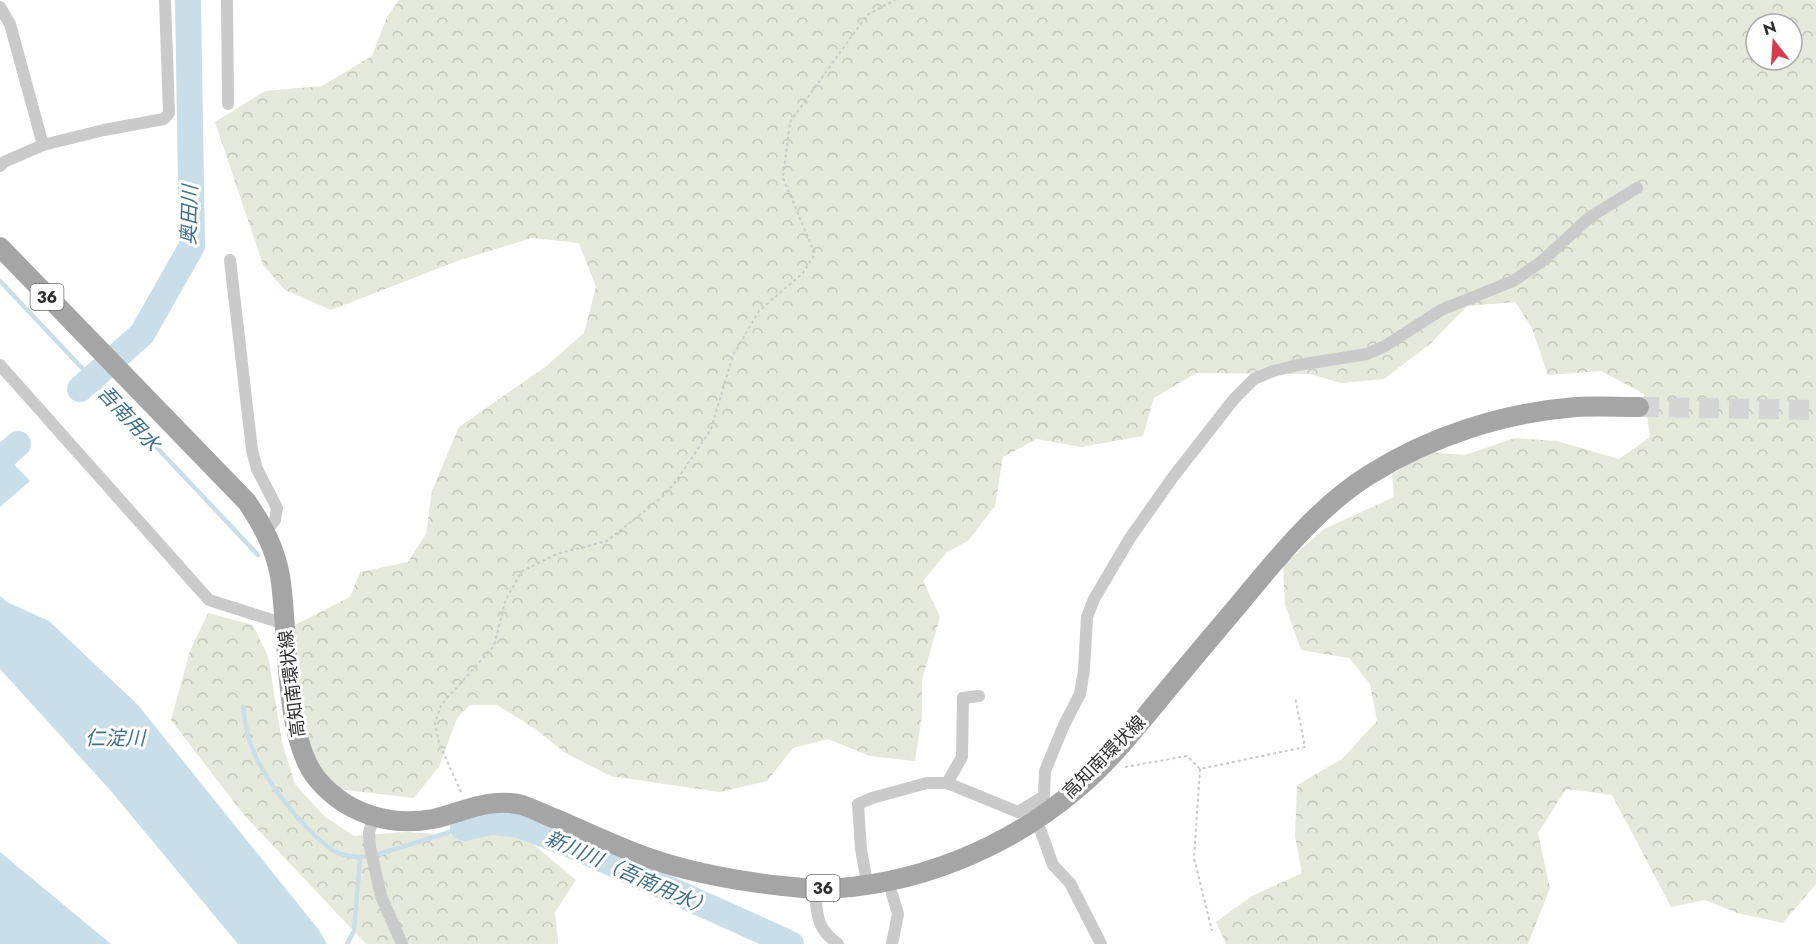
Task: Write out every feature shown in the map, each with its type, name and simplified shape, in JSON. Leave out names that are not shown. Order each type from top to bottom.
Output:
[{"type":"main road","name":"高知南環状線","points":[[0,247],[247,502],[266,531],[279,573],[294,717],[300,749],[316,778],[341,801],[374,817],[400,822],[432,819],[486,803],[522,805],[650,858],[703,874],[746,882],[815,889],[911,876],[962,859],[1001,840],[1034,812],[1079,787],[1125,741],[1280,556],[1317,516],[1368,476],[1416,449],[1467,428],[1522,415],[1577,407],[1640,407]]},
{"type":"street","points":[[0,166],[4,162],[43,145],[104,130],[164,119],[169,113],[165,0]]},
{"type":"street","points":[[227,0],[228,104]]},
{"type":"street","points":[[0,7],[9,24],[43,145]]},
{"type":"street","points":[[1034,812],[1044,796],[1045,771],[1080,694],[1084,670],[1087,617],[1094,599],[1136,530],[1173,477],[1240,393],[1254,379],[1273,371],[1367,354],[1385,346],[1441,310],[1513,281],[1541,262],[1590,217],[1637,188]]},
{"type":"street","points":[[230,260],[252,450],[257,469],[277,508],[275,520],[266,531]]},
{"type":"street","points":[[0,365],[209,600],[285,624]]},
{"type":"street","points":[[947,783],[962,757],[963,698],[979,696]]},
{"type":"street","points":[[867,883],[861,849],[858,804],[872,798],[927,783],[947,783],[1017,812],[1034,812]]},
{"type":"street","points":[[1034,812],[1053,865],[1070,883],[1101,944]]},
{"type":"street","points":[[374,817],[369,832],[372,857],[381,896],[402,944]]},
{"type":"street","points":[[815,889],[817,915],[825,934],[838,944]]},
{"type":"street","points":[[892,894],[898,914],[892,944]]},
{"type":"path","points":[[470,808],[447,765],[439,744],[435,723],[441,705],[494,646],[506,599],[522,571],[557,554],[607,541],[662,497],[677,480],[711,429],[733,355],[753,320],[759,311],[803,273],[815,254],[783,178],[790,122],[867,15],[895,0]]},
{"type":"path","points":[[1200,769],[1305,747],[1295,697]]},
{"type":"path","points":[[1121,768],[1187,756],[1200,769],[1194,858],[1212,931]]},
{"type":"green space","points":[[399,0],[1816,0],[1816,884],[1783,923],[1737,913],[1705,900],[1671,907],[1612,795],[1566,789],[1538,833],[1550,888],[1528,944],[1226,944],[1216,922],[1252,896],[1302,873],[1295,836],[1297,785],[1342,759],[1377,721],[1370,684],[1349,658],[1301,650],[1285,605],[1283,565],[1324,529],[1394,497],[1392,474],[1429,452],[1465,455],[1515,438],[1557,441],[1619,459],[1650,437],[1644,394],[1601,371],[1548,375],[1532,328],[1515,302],[1467,306],[1430,344],[1384,379],[1341,383],[1310,374],[1196,373],[1154,398],[1143,436],[1081,447],[1037,439],[1003,457],[995,506],[968,541],[947,552],[923,581],[940,617],[922,680],[922,715],[915,761],[870,756],[828,739],[793,748],[767,781],[720,792],[610,776],[564,752],[534,728],[497,705],[470,705],[457,718],[439,767],[414,798],[337,789],[315,760],[299,708],[297,653],[293,626],[350,597],[360,572],[408,562],[426,534],[432,491],[459,427],[545,367],[584,333],[596,287],[579,243],[532,238],[460,260],[331,310],[285,290],[263,265],[215,122],[265,91],[322,86],[372,56],[387,17]]},
{"type":"green space","points":[[208,613],[253,625],[268,656],[282,742],[295,784],[324,816],[354,836],[404,832],[454,835],[488,831],[527,839],[576,880],[555,912],[558,944],[366,944],[244,815],[171,720],[190,651]]},
{"type":"water","points":[[0,450],[30,481],[0,507]]},
{"type":"water","name":"仁淀川","points":[[0,596],[7,602],[49,621],[138,705],[319,930],[327,944],[238,944],[110,790],[0,669]]},
{"type":"water","points":[[0,852],[111,944],[0,944]]},
{"type":"waterway","name":"奥田川","points":[[80,389],[142,334],[192,246],[188,0]]},
{"type":"waterway","name":"吾南用水","points":[[0,281],[258,555]]},
{"type":"waterway","name":"奥田川","points":[[0,460],[18,444]]},
{"type":"waterway","points":[[243,707],[248,737],[256,758],[292,810],[322,842],[334,851],[353,857],[367,856]]},
{"type":"waterway","name":"新川川（吾南用水）","points":[[463,828],[492,822],[519,825],[573,846],[791,944]]},
{"type":"waterway","points":[[379,854],[463,828]]},
{"type":"waterway","points":[[347,944],[354,931],[360,858]]},
{"type":"tunnel","points":[[1639,407],[1816,410]]}]
